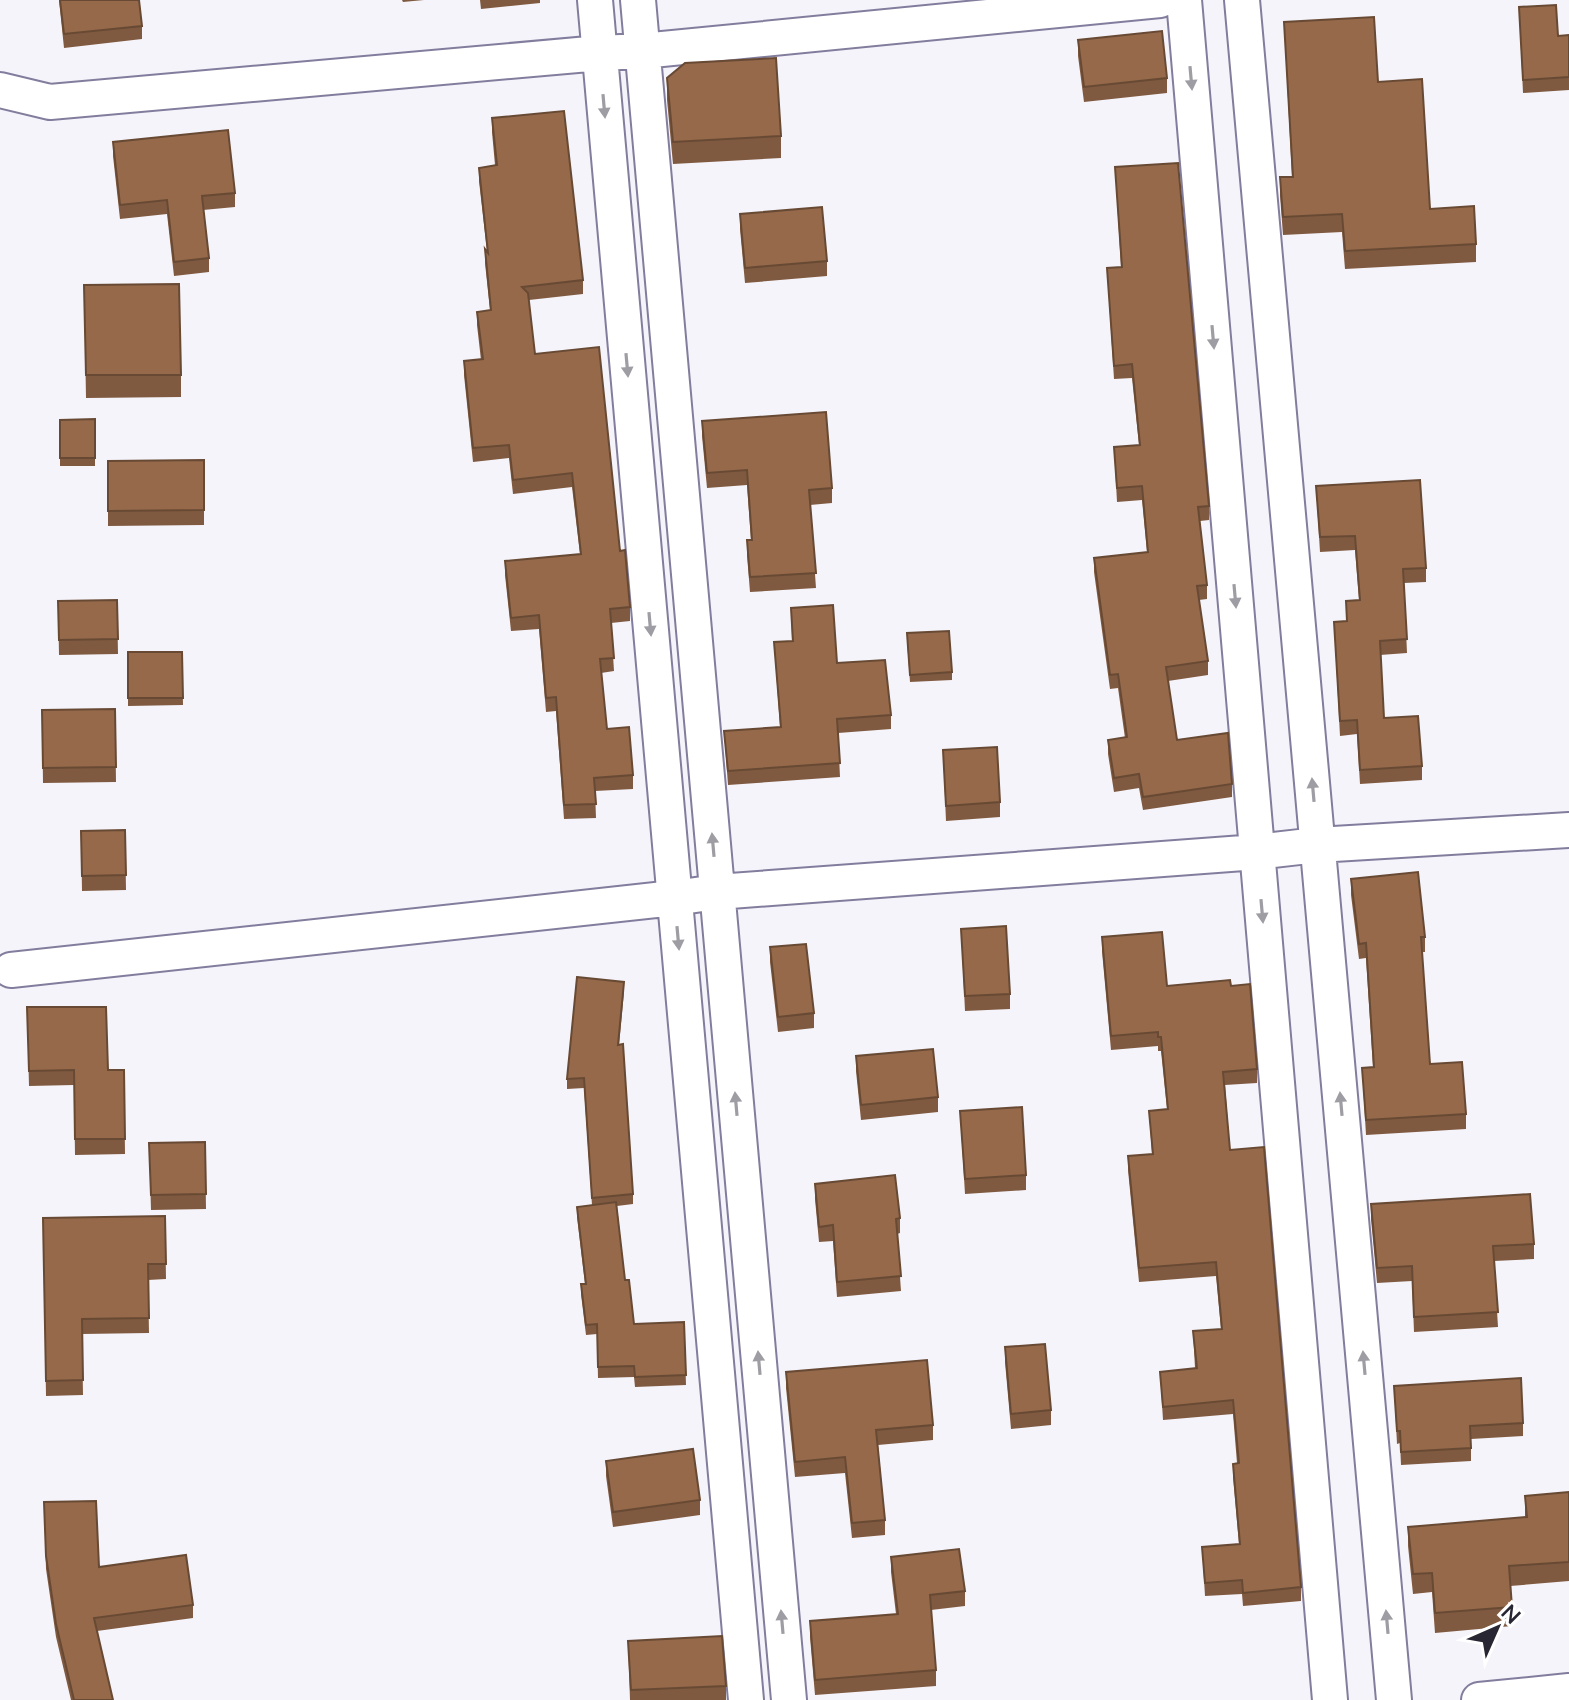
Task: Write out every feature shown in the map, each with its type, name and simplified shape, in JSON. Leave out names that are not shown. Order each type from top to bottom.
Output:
[{"type":"street","points":[[595,0],[746,1700]]},
{"type":"street","points":[[638,0],[789,1700]]},
{"type":"street","points":[[0,90],[50,102],[642,51],[1160,0]]},
{"type":"street","points":[[1184,0],[1330,1700]]},
{"type":"street","points":[[1242,0],[1394,1700]]},
{"type":"street","points":[[11,970],[717,892],[1317,845],[1569,830]]},
{"type":"street","points":[[1479,1700],[1569,1691]]},
{"type":"building","points":[[60,0],[139,0],[142,26],[64,34]]},
{"type":"building","points":[[1556,5],[1558,36],[1569,35],[1569,77],[1523,80],[1519,7]]},
{"type":"building","points":[[1374,17],[1378,82],[1422,79],[1430,209],[1474,206],[1476,244],[1345,251],[1342,214],[1283,217],[1280,177],[1293,177],[1284,22]]},
{"type":"building","points":[[1162,31],[1167,78],[1084,87],[1078,40]]},
{"type":"building","points":[[776,58],[781,136],[673,142],[667,78],[685,63]]},
{"type":"building","points":[[564,111],[583,280],[522,287],[528,293],[535,354],[599,347],[620,551],[625,550],[630,607],[610,609],[614,658],[600,659],[607,729],[629,727],[633,775],[594,778],[596,804],[564,805],[556,697],[546,698],[539,615],[511,618],[505,561],[581,554],[572,473],[513,480],[509,445],[473,448],[464,361],[483,359],[477,312],[491,310],[479,168],[497,165],[492,118]]},
{"type":"building","points":[[228,130],[235,193],[202,196],[209,258],[174,262],[167,200],[120,205],[113,142]]},
{"type":"building","points":[[1178,163],[1209,506],[1198,507],[1207,585],[1197,586],[1208,661],[1166,667],[1177,740],[1228,733],[1232,784],[1143,797],[1139,774],[1114,778],[1108,740],[1127,737],[1118,674],[1110,675],[1094,558],[1148,552],[1142,486],[1117,488],[1114,447],[1140,445],[1132,364],[1114,366],[1107,268],[1122,267],[1115,167]]},
{"type":"building","points":[[822,207],[827,261],[745,268],[740,214]]},
{"type":"building","points":[[179,284],[181,375],[86,375],[84,285]]},
{"type":"building","points":[[826,412],[832,488],[809,490],[816,573],[750,577],[747,540],[752,540],[747,470],[707,473],[702,421]]},
{"type":"building","points":[[95,419],[95,458],[60,458],[60,420]]},
{"type":"building","points":[[204,460],[204,510],[108,511],[108,461]]},
{"type":"building","points":[[1420,480],[1426,568],[1403,569],[1407,639],[1380,641],[1384,718],[1418,716],[1422,766],[1360,770],[1357,720],[1340,721],[1334,622],[1347,621],[1346,601],[1360,600],[1355,536],[1320,537],[1316,486]]},
{"type":"building","points":[[117,600],[118,639],[59,640],[58,601]]},
{"type":"building","points":[[833,605],[837,663],[885,660],[891,715],[837,719],[840,763],[728,771],[724,731],[781,727],[774,642],[793,641],[791,608]]},
{"type":"building","points":[[949,631],[952,672],[910,675],[907,633]]},
{"type":"building","points":[[128,652],[182,652],[183,698],[128,698]]},
{"type":"building","points":[[115,709],[116,767],[43,768],[42,710]]},
{"type":"building","points":[[997,747],[1000,802],[946,806],[943,750]]},
{"type":"building","points":[[125,830],[126,875],[82,876],[81,831]]},
{"type":"building","points":[[1418,872],[1425,937],[1421,937],[1430,1064],[1462,1062],[1466,1114],[1366,1120],[1362,1068],[1374,1067],[1366,943],[1359,944],[1351,879]]},
{"type":"building","points":[[1006,926],[1010,994],[965,996],[961,929]]},
{"type":"building","points":[[1162,932],[1167,986],[1230,980],[1231,986],[1250,984],[1257,1069],[1223,1072],[1230,1150],[1264,1147],[1301,1587],[1243,1593],[1242,1580],[1205,1583],[1202,1547],[1240,1544],[1233,1464],[1239,1463],[1233,1400],[1163,1407],[1160,1372],[1197,1368],[1193,1331],[1222,1329],[1216,1262],[1139,1268],[1128,1156],[1153,1154],[1149,1111],[1168,1109],[1161,1037],[1158,1037],[1158,1032],[1111,1036],[1102,937]]},
{"type":"building","points":[[806,944],[814,1013],[778,1017],[770,947]]},
{"type":"building","points":[[577,977],[624,982],[618,1045],[623,1044],[633,1194],[592,1198],[584,1078],[567,1079]]},
{"type":"building","points":[[27,1007],[106,1007],[108,1070],[124,1070],[125,1139],[75,1139],[74,1070],[29,1071]]},
{"type":"building","points":[[933,1049],[938,1097],[861,1105],[856,1056]]},
{"type":"building","points":[[1022,1107],[1026,1175],[965,1179],[960,1111]]},
{"type":"building","points":[[205,1142],[206,1194],[151,1195],[149,1143]]},
{"type":"building","points":[[895,1175],[900,1218],[896,1219],[901,1276],[837,1282],[833,1225],[819,1227],[815,1184]]},
{"type":"building","points":[[1530,1194],[1534,1244],[1493,1246],[1498,1312],[1414,1317],[1412,1266],[1377,1268],[1371,1204]]},
{"type":"building","points":[[616,1202],[625,1280],[629,1280],[634,1324],[684,1322],[686,1375],[635,1377],[634,1366],[598,1367],[597,1324],[586,1325],[581,1284],[586,1284],[577,1207]]},
{"type":"building","points":[[165,1216],[166,1264],[148,1264],[149,1318],[82,1319],[83,1380],[46,1381],[43,1218]]},
{"type":"building","points":[[1045,1344],[1051,1410],[1011,1414],[1005,1347]]},
{"type":"building","points":[[927,1360],[933,1425],[876,1430],[885,1520],[852,1523],[845,1457],[795,1462],[786,1372]]},
{"type":"building","points":[[1521,1378],[1523,1423],[1470,1426],[1471,1448],[1401,1452],[1394,1386]]},
{"type":"building","points":[[693,1449],[700,1500],[613,1512],[606,1461]]},
{"type":"building","points":[[1569,1492],[1569,1562],[1509,1566],[1512,1607],[1435,1613],[1432,1573],[1413,1574],[1408,1527],[1527,1517],[1525,1496]]},
{"type":"building","points":[[96,1501],[99,1567],[186,1555],[193,1605],[94,1618],[113,1700],[74,1700],[56,1624],[46,1556],[44,1502]]},
{"type":"building","points":[[959,1549],[965,1591],[930,1595],[936,1670],[815,1680],[810,1621],[898,1614],[891,1557]]},
{"type":"building","points":[[722,1636],[726,1686],[631,1690],[628,1641]]}]
